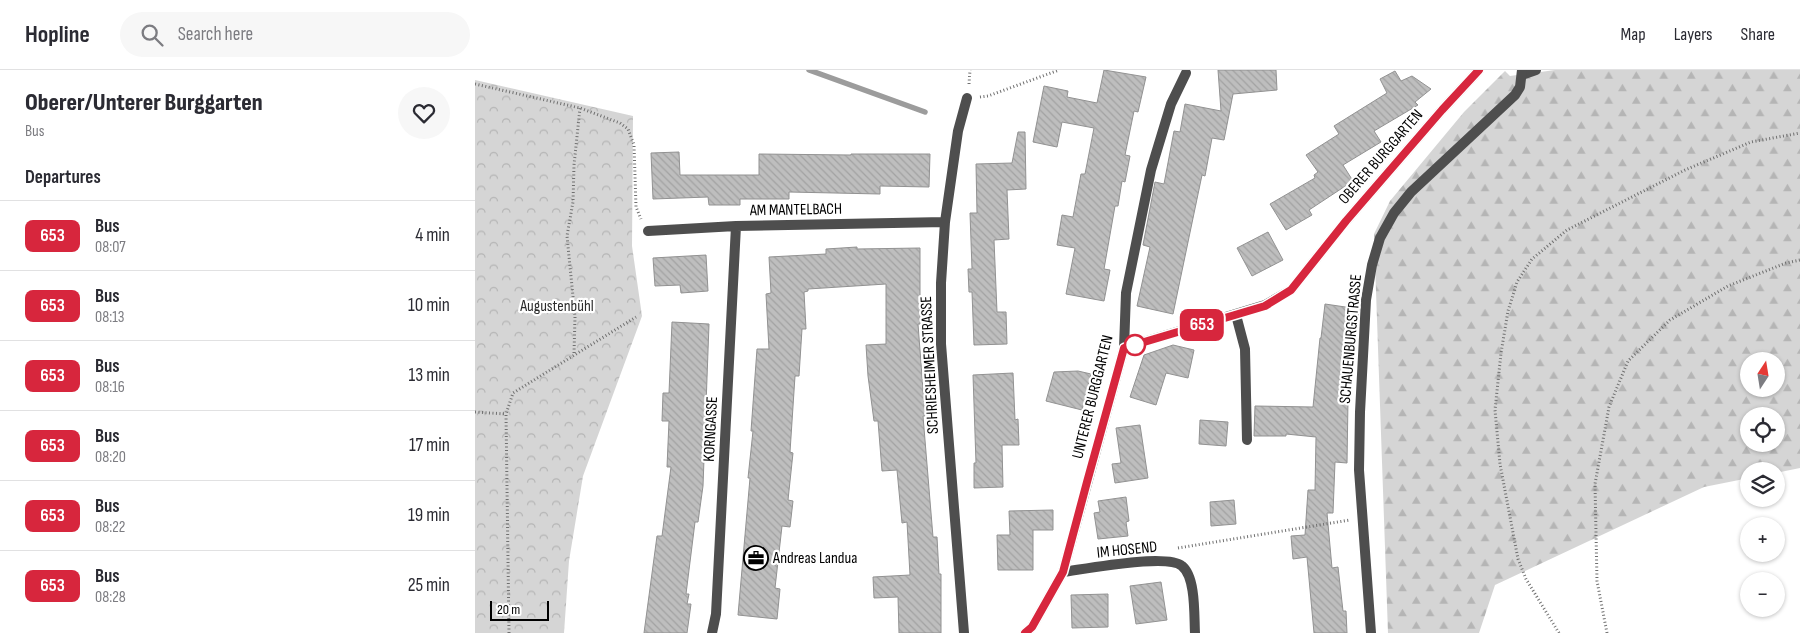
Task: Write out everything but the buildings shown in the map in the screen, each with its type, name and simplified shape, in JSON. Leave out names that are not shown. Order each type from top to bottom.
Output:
[{"type":"street","name":"OBERER BURGGARTEN","points":[[1124,348],[1265,306],[1291,290],[1346,221],[1479,70]]},
{"type":"street","points":[[1522,72],[1536,70]]},
{"type":"street","name":"SCHAUENBURGSTRASSE","points":[[1371,633],[1359,470],[1366,300],[1372,265],[1380,238],[1394,213],[1411,192],[1515,95],[1520,87],[1522,72]]},
{"type":"street","name":"UNTERER BURGGARTEN","points":[[1025,633],[1032,627],[1063,572],[1124,348],[1125,293],[1151,170],[1171,104],[1186,73]]},
{"type":"street","name":"SCHRIESHEIMER STRASSE","points":[[964,633],[941,344],[941,283],[945,222],[958,130],[967,98]]},
{"type":"street","name":"AM MANTELBACH","points":[[648,231],[736,226],[945,222]]},
{"type":"street","name":"KORNGASSE","points":[[712,633],[716,614],[736,226]]},
{"type":"street","points":[[1236,315],[1245,349],[1247,440]]},
{"type":"street","name":"IM HOSEND","points":[[1063,572],[1154,560],[1173,562],[1183,566],[1190,579],[1193,592],[1195,633]]},
{"type":"path","points":[[967,98],[988,96],[1059,70]]},
{"type":"path","points":[[475,84],[580,108],[607,116],[620,123],[632,136],[636,207],[638,215],[648,231]]},
{"type":"path","points":[[574,354],[575,317],[567,236],[573,202],[574,165],[580,108]]},
{"type":"path","points":[[1559,633],[1526,579],[1518,559],[1500,464],[1495,410],[1508,311],[1517,282],[1531,259],[1567,230],[1685,170],[1751,142],[1800,133]]},
{"type":"path","points":[[1607,633],[1597,581],[1595,484],[1609,407],[1628,361],[1670,320],[1728,286],[1800,260]]},
{"type":"path","points":[[509,633],[506,414],[513,393],[636,317]]},
{"type":"path","points":[[475,412],[506,414]]},
{"type":"path","points":[[1183,547],[1353,520]]},
{"type":"green space","points":[[1555,70],[1800,70],[1800,468],[1785,471],[1785,462],[1740,462],[1740,480],[1704,487],[1495,585],[1479,633],[1388,633],[1374,234],[1390,201],[1464,112],[1505,71],[1510,76]]},
{"type":"green space","name":"Augustenbühl","points":[[475,80],[633,116],[632,246],[642,316],[583,476],[569,561],[564,633],[475,633]]},
{"type":"waterway","points":[[809,70],[925,112]]},
{"type":"bus line","name":"653","points":[[1025,633],[1032,627],[1063,572],[1124,348],[1265,306],[1291,290],[1346,221],[1479,70]]},
{"type":"place","name":"Andreas Landua","points":[[756,558]]}]
